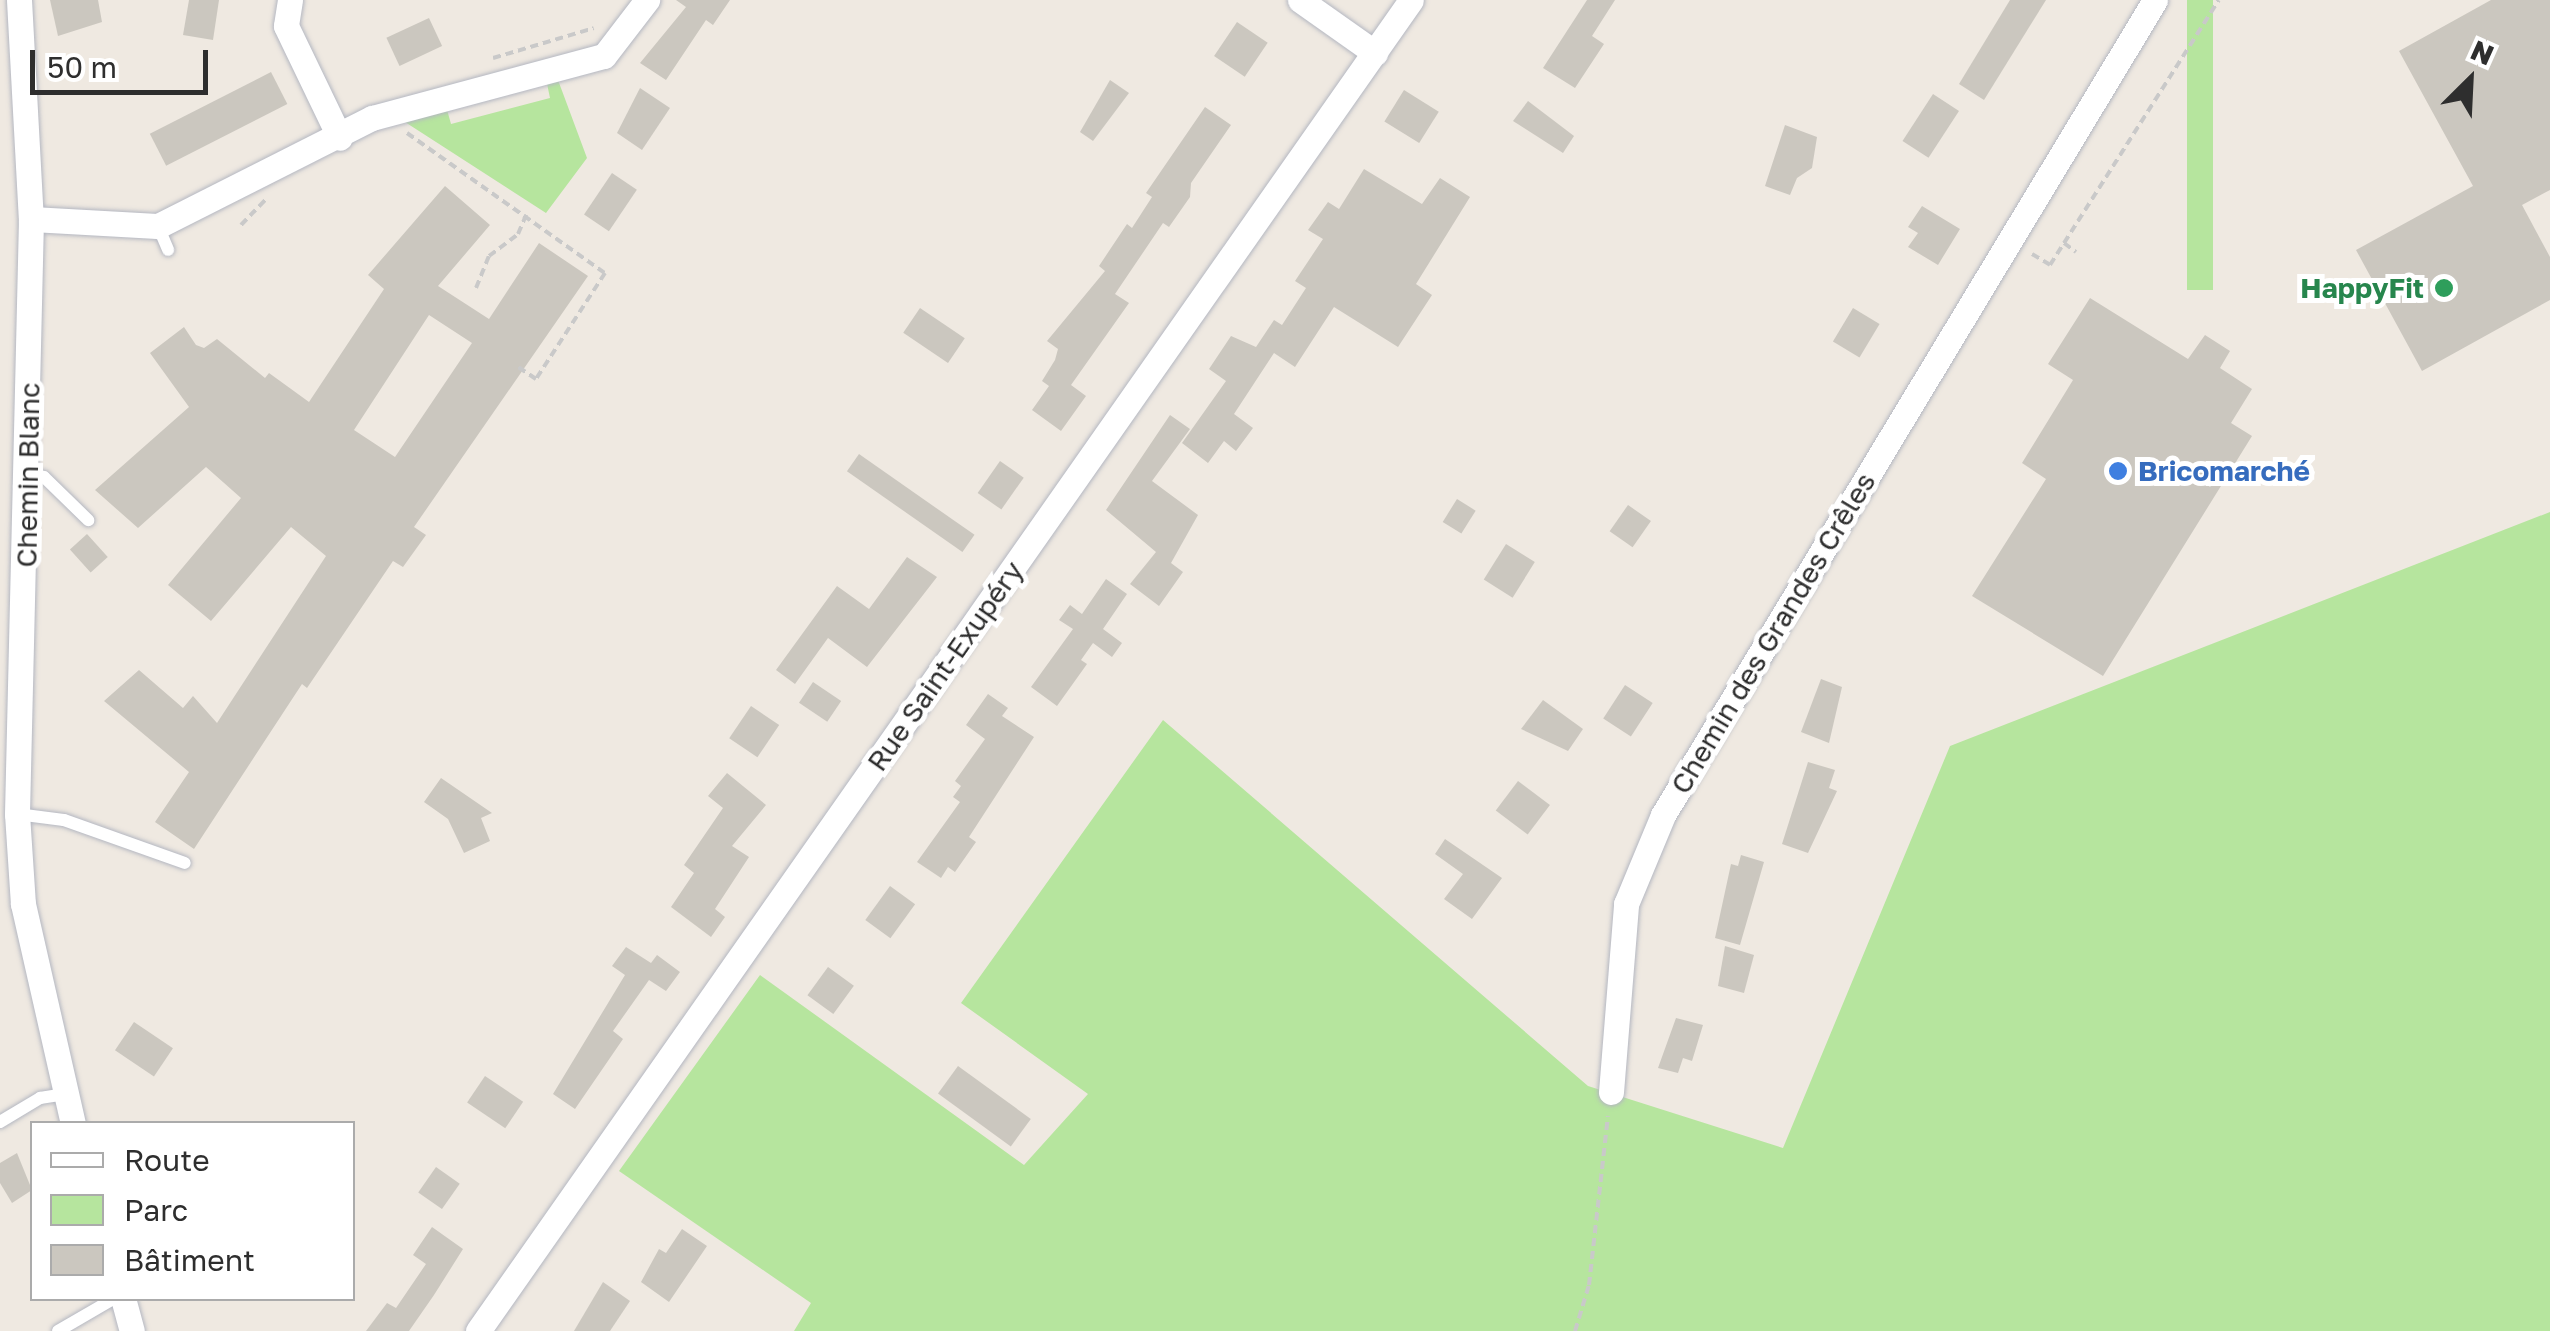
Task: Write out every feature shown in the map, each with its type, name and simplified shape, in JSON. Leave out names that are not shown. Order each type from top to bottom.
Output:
[{"type":"street","name":"Chemin Blanc","points":[[19,0],[30,219],[30,474],[17,814],[23,904],[72,1121]]},
{"type":"street","points":[[290,0],[286,26],[340,138]]},
{"type":"street","points":[[30,219],[164,238],[372,118],[604,56],[647,0]]},
{"type":"street","points":[[1300,0],[1375,53]]},
{"type":"street","name":"Rue Saint-Exupéry","points":[[478,1331],[1411,0]]},
{"type":"street","name":"Chemin des Grandes Crêles","points":[[1611,1092],[1626,904],[1663,815],[2155,0]]},
{"type":"street","points":[[123,1301],[132,1331]]},
{"type":"lane","points":[[30,474],[44,477],[88,520]]},
{"type":"lane","points":[[17,814],[64,820],[184,863]]},
{"type":"lane","points":[[0,1122],[40,1098],[64,1094]]},
{"type":"lane","points":[[58,1331],[110,1301]]},
{"type":"path","points":[[2050,265],[2219,0]]},
{"type":"path","points":[[489,59],[598,27]]},
{"type":"path","points":[[402,130],[605,273],[536,379],[515,365]]},
{"type":"path","points":[[241,226],[266,199]]},
{"type":"path","points":[[476,288],[489,256],[518,234],[526,215]]},
{"type":"path","points":[[2064,243],[2076,252]]},
{"type":"path","points":[[1575,1331],[1589,1286],[1611,1092]]},
{"type":"green space","points":[[2187,0],[2213,0],[2213,290],[2187,290]]},
{"type":"green space","points":[[546,79],[558,80],[587,158],[546,213],[405,122],[446,106],[451,124],[550,98]]},
{"type":"green space","points":[[2550,512],[2550,1331],[794,1331],[811,1303],[619,1171],[760,975],[1024,1165],[1088,1094],[961,1003],[1163,720],[1588,1086],[1783,1148],[1950,746]]},
{"type":"building","points":[[50,0],[98,0],[102,22],[58,36]]},
{"type":"building","points":[[189,0],[219,0],[213,40],[183,35]]},
{"type":"building","points":[[676,0],[730,0],[713,25],[706,20],[666,80],[640,63],[686,7]]},
{"type":"building","points":[[1587,0],[1615,0],[1592,36],[1604,44],[1575,88],[1543,68]]},
{"type":"building","points":[[2010,0],[2046,0],[1984,100],[1959,84]]},
{"type":"building","points":[[2491,0],[2550,0],[2550,190],[2522,205],[2550,257],[2550,300],[2422,371],[2356,250],[2473,186],[2399,51]]},
{"type":"building","points":[[429,18],[442,46],[400,66],[386,38]]},
{"type":"building","points":[[1237,22],[1268,43],[1245,77],[1214,56]]},
{"type":"building","points":[[271,72],[287,104],[166,166],[150,134]]},
{"type":"building","points":[[1110,80],[1129,93],[1093,141],[1080,132]]},
{"type":"building","points":[[640,88],[670,108],[642,150],[617,133]]},
{"type":"building","points":[[1404,90],[1439,112],[1419,143],[1384,121]]},
{"type":"building","points":[[1933,94],[1959,111],[1928,158],[1903,141]]},
{"type":"building","points":[[1528,101],[1574,136],[1563,153],[1513,121]]},
{"type":"building","points":[[1205,107],[1231,125],[1191,183],[1190,197],[1169,227],[1163,223],[1115,294],[1129,303],[1071,385],[1086,396],[1061,431],[1032,410],[1049,386],[1042,381],[1058,349],[1047,341],[1105,271],[1099,266],[1127,224],[1132,228],[1152,197],[1146,193]]},
{"type":"building","points":[[1785,125],[1817,137],[1812,168],[1797,178],[1790,195],[1765,186]]},
{"type":"building","points":[[1364,169],[1422,204],[1440,178],[1470,197],[1416,284],[1432,295],[1398,347],[1334,307],[1295,367],[1274,353],[1234,414],[1253,428],[1236,451],[1224,441],[1208,463],[1182,443],[1226,381],[1209,369],[1231,336],[1256,347],[1274,320],[1282,325],[1306,288],[1295,281],[1323,239],[1308,230],[1328,202],[1339,209]]},
{"type":"building","points":[[612,173],[637,190],[609,231],[584,214]]},
{"type":"building","points":[[445,186],[490,225],[438,286],[489,319],[539,243],[588,276],[414,527],[426,535],[403,567],[393,561],[307,688],[302,684],[194,849],[155,822],[189,772],[104,701],[139,670],[183,708],[193,696],[217,723],[326,556],[291,527],[211,621],[168,585],[241,498],[206,467],[138,528],[95,490],[189,407],[150,353],[184,327],[196,345],[204,348],[217,339],[265,378],[269,373],[309,402],[384,289],[368,275]],"holes":[[[429,315],[472,343],[395,457],[354,430]]]},
{"type":"building","points":[[1922,206],[1960,229],[1938,265],[1908,247],[1918,233],[1908,227]]},
{"type":"building","points":[[2090,298],[2188,359],[2205,335],[2230,351],[2220,368],[2252,389],[2231,423],[2252,436],[2103,676],[1972,596],[2046,479],[2022,463],[2073,380],[2048,364]]},
{"type":"building","points":[[920,308],[965,338],[948,363],[903,333]]},
{"type":"building","points":[[1853,308],[1880,324],[1859,357],[1833,341]]},
{"type":"building","points":[[1170,415],[1190,429],[1152,481],[1198,515],[1171,563],[1183,572],[1159,606],[1130,584],[1156,552],[1106,510]]},
{"type":"building","points":[[859,454],[975,535],[962,552],[847,471]]},
{"type":"building","points":[[1000,461],[1024,478],[1001,510],[978,493]]},
{"type":"building","points":[[1457,499],[1476,511],[1461,534],[1443,522]]},
{"type":"building","points":[[1628,505],[1651,521],[1633,547],[1610,531]]},
{"type":"building","points":[[87,534],[108,557],[91,572],[70,549]]},
{"type":"building","points":[[1506,544],[1535,562],[1513,598],[1484,580]]},
{"type":"building","points":[[907,557],[937,577],[867,667],[828,638],[795,684],[776,670],[837,586],[869,609]]},
{"type":"building","points":[[1106,579],[1127,594],[1103,629],[1122,643],[1112,657],[1093,643],[1081,660],[1087,664],[1057,706],[1031,687],[1073,629],[1059,620],[1070,605],[1082,614]]},
{"type":"building","points":[[1821,679],[1842,687],[1829,743],[1801,732]]},
{"type":"building","points":[[813,682],[841,701],[827,722],[799,703]]},
{"type":"building","points":[[1625,685],[1653,703],[1631,737],[1603,719]]},
{"type":"building","points":[[988,694],[1008,708],[1002,716],[1034,737],[969,837],[976,842],[955,872],[948,867],[941,878],[917,862],[960,802],[953,797],[961,786],[955,781],[985,739],[966,725]]},
{"type":"building","points":[[1543,700],[1583,729],[1568,751],[1521,729]]},
{"type":"building","points":[[751,706],[779,725],[757,757],[729,738]]},
{"type":"building","points":[[1808,762],[1835,770],[1829,788],[1837,791],[1808,853],[1782,844]]},
{"type":"building","points":[[727,773],[766,805],[732,846],[749,857],[715,909],[725,917],[711,937],[671,907],[694,873],[684,865],[723,808],[708,796]]},
{"type":"building","points":[[441,778],[492,813],[481,818],[490,841],[464,853],[448,819],[424,802]]},
{"type":"building","points":[[1518,781],[1550,805],[1528,835],[1496,811]]},
{"type":"building","points":[[1445,839],[1502,878],[1472,919],[1444,899],[1463,874],[1435,854]]},
{"type":"building","points":[[1741,855],[1764,862],[1740,945],[1715,938],[1731,864],[1738,866]]},
{"type":"building","points":[[890,886],[915,904],[890,938],[865,920]]},
{"type":"building","points":[[1725,946],[1754,955],[1744,993],[1718,986]]},
{"type":"building","points":[[626,947],[651,963],[657,955],[680,972],[666,991],[649,980],[613,1031],[623,1039],[575,1109],[553,1094],[625,975],[612,966]]},
{"type":"building","points":[[828,967],[854,986],[833,1014],[807,995]]},
{"type":"building","points":[[1676,1018],[1703,1025],[1692,1061],[1683,1058],[1678,1073],[1658,1068]]},
{"type":"building","points":[[134,1022],[173,1048],[154,1076],[115,1050]]},
{"type":"building","points":[[958,1066],[1031,1119],[1011,1146],[938,1094]]},
{"type":"building","points":[[485,1076],[523,1102],[505,1128],[467,1103]]},
{"type":"building","points":[[17,1153],[30,1185],[30,1191],[12,1203],[0,1183],[0,1163]]},
{"type":"building","points":[[436,1167],[460,1184],[442,1209],[418,1192]]},
{"type":"building","points":[[432,1227],[463,1249],[434,1295],[409,1331],[366,1331],[387,1303],[396,1308],[426,1264],[413,1255]]},
{"type":"building","points":[[682,1229],[707,1246],[669,1302],[641,1282],[659,1249],[666,1253]]},
{"type":"building","points":[[603,1282],[630,1301],[610,1331],[574,1331]]},
{"type":"place","name":"HappyFit","points":[[2444,288]]},
{"type":"place","name":"Bricomarché","points":[[2118,471]]}]
